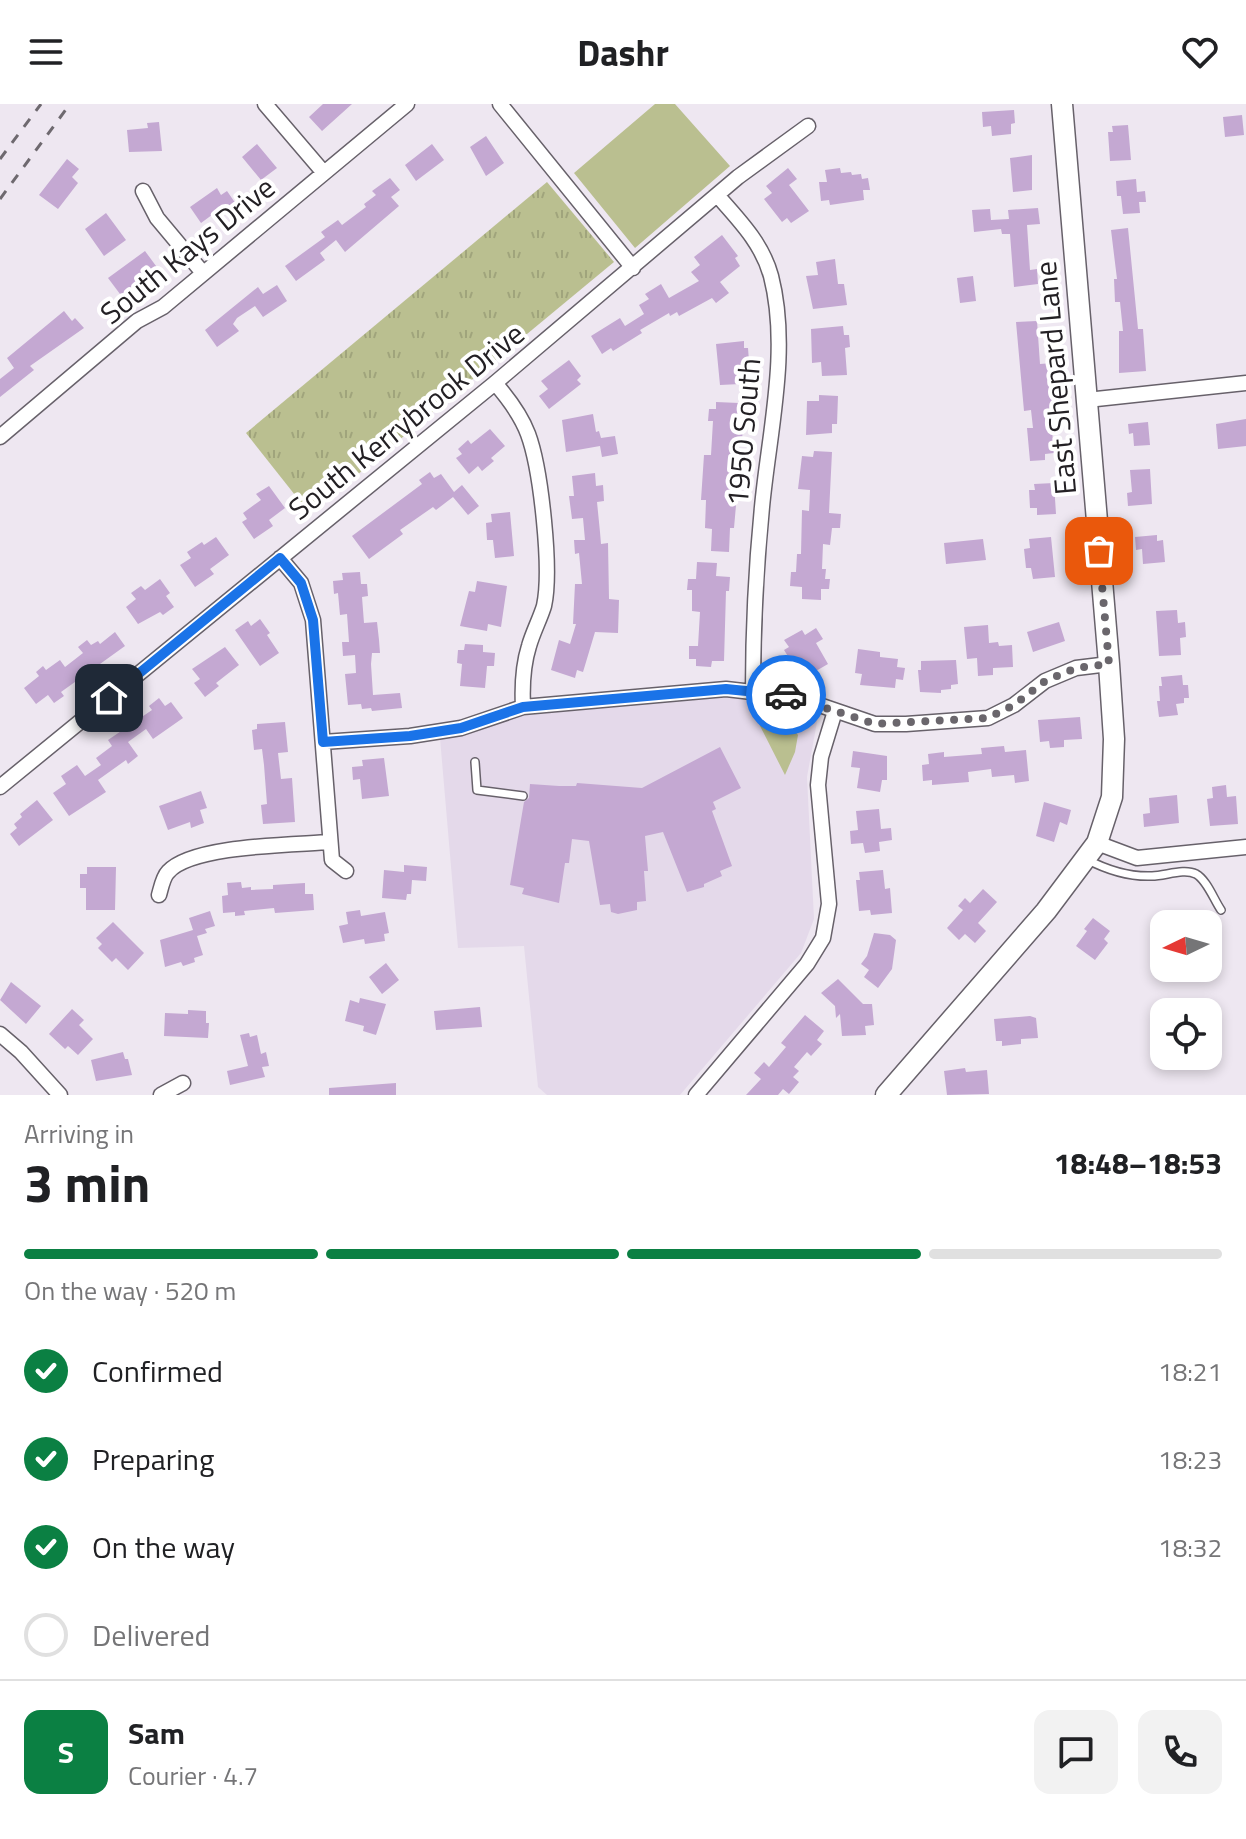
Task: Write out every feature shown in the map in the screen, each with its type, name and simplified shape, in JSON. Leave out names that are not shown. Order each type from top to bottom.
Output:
[{"type":"street","points":[[265,104],[324,173]]},
{"type":"street","name":"South Kays Drive","points":[[0,437],[137,321],[163,307],[407,104]]},
{"type":"street","points":[[500,104],[633,268]]},
{"type":"street","name":"East Shepard Lane","points":[[886,1095],[1046,911],[1091,851],[1112,797],[1114,739],[1109,664],[1062,104]]},
{"type":"street","name":"South Kerrybrook Drive","points":[[0,787],[495,383],[717,195],[808,126]]},
{"type":"street","points":[[143,191],[157,218],[203,273]]},
{"type":"street","name":"1950 South","points":[[717,195],[747,228],[760,248],[770,273],[778,311],[753,641],[753,691]]},
{"type":"street","points":[[495,383],[528,432],[538,471],[545,549],[544,604],[528,649],[522,686],[523,707]]},
{"type":"street","points":[[1087,400],[1246,383]]},
{"type":"street","points":[[280,558],[301,583],[313,620],[332,860],[346,871]]},
{"type":"street","points":[[323,742],[410,736],[461,728],[523,707],[726,689],[796,697],[875,724],[988,718],[1014,705],[1045,681],[1076,668],[1109,664]]},
{"type":"street","points":[[696,1095],[807,964],[823,938],[829,904],[818,785],[821,757],[835,711]]},
{"type":"street","points":[[159,895],[166,873],[185,859],[214,852],[330,842]]},
{"type":"street","points":[[1091,851],[1137,858],[1246,847]]},
{"type":"street","points":[[0,1034],[60,1095]]},
{"type":"street","points":[[161,1095],[183,1083]]},
{"type":"lane","points":[[475,762],[477,790],[523,796]]},
{"type":"lane","points":[[1091,851],[1106,868],[1128,874],[1153,876],[1192,872],[1200,877],[1221,910]]},
{"type":"shaded area","points":[[729,697],[819,711],[807,777],[814,919],[801,953],[680,1095],[547,1095],[538,1087],[524,946],[458,948],[440,738],[506,717]]},
{"type":"green space","points":[[655,104],[675,104],[730,166],[635,248],[574,173]]},
{"type":"green space","points":[[547,182],[614,262],[310,514],[246,433]]},
{"type":"green space","points":[[757,720],[794,730],[798,735],[795,752],[785,775]]},
{"type":"building","points":[[323,104],[352,104],[322,131],[309,117]]},
{"type":"building","points":[[1014,110],[1015,123],[1011,124],[1011,134],[992,136],[991,126],[983,127],[982,112]]},
{"type":"building","points":[[1242,115],[1244,135],[1225,137],[1223,117]]},
{"type":"building","points":[[159,122],[162,151],[129,152],[127,130],[148,128],[147,123]]},
{"type":"building","points":[[1128,125],[1131,160],[1110,161],[1108,132],[1113,132],[1112,126]]},
{"type":"building","points":[[486,136],[504,163],[486,176],[470,147]]},
{"type":"building","points":[[257,144],[277,168],[261,180],[242,157]]},
{"type":"building","points":[[432,144],[444,160],[416,181],[405,165]]},
{"type":"building","points":[[1032,155],[1032,190],[1013,192],[1010,158]]},
{"type":"building","points":[[67,159],[79,169],[72,177],[78,183],[58,209],[39,195]]},
{"type":"building","points":[[788,168],[797,179],[789,185],[809,211],[791,223],[787,218],[782,222],[764,199],[772,193],[766,186]]},
{"type":"building","points":[[840,168],[841,173],[851,172],[852,175],[861,174],[862,179],[868,178],[870,190],[863,190],[864,200],[830,205],[829,200],[821,201],[819,182],[827,182],[825,170]]},
{"type":"building","points":[[390,178],[400,190],[391,197],[399,206],[345,252],[336,240],[320,253],[325,260],[296,281],[285,266],[325,237],[321,232],[338,220],[342,225],[366,207],[364,204],[376,195],[372,191]]},
{"type":"building","points":[[1136,179],[1137,192],[1145,191],[1146,202],[1139,202],[1140,213],[1123,214],[1116,181]]},
{"type":"building","points":[[217,188],[221,195],[227,191],[236,204],[223,213],[220,209],[201,223],[190,207]]},
{"type":"building","points":[[1038,208],[1040,224],[1027,225],[1030,270],[1037,269],[1038,284],[1014,287],[1010,234],[1002,234],[1001,229],[974,232],[972,210],[990,209],[991,220],[1009,219],[1008,210]]},
{"type":"building","points":[[106,213],[126,240],[104,256],[85,229]]},
{"type":"building","points":[[1128,228],[1138,329],[1143,329],[1146,371],[1119,373],[1119,331],[1123,331],[1120,302],[1115,302],[1114,279],[1117,279],[1111,230]]},
{"type":"building","points":[[722,235],[738,256],[735,258],[740,266],[720,282],[729,293],[716,303],[712,298],[679,316],[677,312],[670,316],[669,313],[613,351],[611,348],[602,354],[591,336],[620,318],[625,326],[644,314],[639,305],[649,299],[645,294],[661,284],[669,298],[699,281],[691,272],[700,265],[694,257]]},
{"type":"building","points":[[145,251],[159,270],[123,298],[108,278]]},
{"type":"building","points":[[835,259],[838,284],[844,284],[847,305],[813,309],[806,276],[818,275],[816,262]]},
{"type":"building","points":[[973,276],[976,301],[960,303],[957,278]]},
{"type":"building","points":[[277,285],[287,301],[263,317],[255,306],[233,324],[239,331],[217,347],[205,330],[258,287],[263,294]]},
{"type":"building","points":[[64,311],[72,321],[75,318],[84,328],[30,366],[34,370],[0,397],[0,379],[14,368],[7,358]]},
{"type":"building","points":[[1037,321],[1040,364],[1053,363],[1056,408],[1050,408],[1054,453],[1045,454],[1045,460],[1030,461],[1027,428],[1033,428],[1031,410],[1024,411],[1016,322]]},
{"type":"building","points":[[843,326],[844,335],[849,335],[850,347],[845,348],[847,375],[822,376],[821,362],[812,363],[811,329]]},
{"type":"building","points":[[744,341],[749,361],[741,362],[740,384],[720,385],[716,344]]},
{"type":"building","points":[[569,360],[581,376],[577,380],[581,384],[549,409],[539,396],[548,389],[541,381]]},
{"type":"building","points":[[819,395],[838,396],[837,424],[832,424],[832,433],[806,435],[807,401],[819,401]]},
{"type":"building","points":[[716,402],[739,403],[738,426],[743,426],[742,441],[735,440],[733,480],[738,480],[729,552],[711,551],[712,529],[705,528],[706,500],[701,500],[704,455],[711,455],[713,421],[708,421],[709,409],[716,409]]},
{"type":"building","points":[[593,414],[596,432],[599,431],[601,438],[615,436],[618,454],[602,457],[600,446],[566,452],[562,420]]},
{"type":"building","points":[[1246,419],[1246,446],[1218,449],[1216,424]]},
{"type":"building","points":[[1148,422],[1150,445],[1134,446],[1133,433],[1129,434],[1128,424]]},
{"type":"building","points":[[490,429],[505,446],[482,471],[478,466],[469,474],[456,458],[462,454],[458,449],[468,440],[471,444]]},
{"type":"building","points":[[814,451],[832,452],[829,513],[841,514],[840,528],[832,528],[830,545],[823,544],[822,569],[826,569],[825,579],[830,579],[829,589],[821,589],[821,600],[802,599],[802,587],[790,586],[791,572],[796,572],[797,554],[801,554],[802,510],[809,511],[810,490],[798,489],[802,456],[813,457]]},
{"type":"building","points":[[1150,469],[1152,504],[1128,506],[1127,493],[1132,492],[1130,470]]},
{"type":"building","points":[[430,472],[434,478],[441,474],[454,492],[462,485],[479,506],[468,515],[453,497],[400,530],[403,534],[369,559],[352,536],[422,484],[419,480]]},
{"type":"building","points":[[595,473],[596,486],[603,485],[604,501],[597,502],[601,544],[608,543],[609,599],[619,600],[618,633],[595,632],[583,672],[577,670],[575,678],[551,670],[559,640],[570,644],[576,624],[573,624],[575,584],[582,584],[579,553],[575,554],[574,540],[585,540],[583,518],[572,519],[569,496],[574,496],[572,476]]},
{"type":"building","points":[[1054,483],[1056,514],[1037,515],[1037,508],[1030,508],[1029,490],[1035,490],[1034,484]]},
{"type":"building","points":[[269,486],[285,508],[269,520],[273,526],[254,539],[242,522],[247,519],[243,513],[261,500],[256,494]]},
{"type":"building","points":[[510,512],[514,556],[495,558],[493,540],[487,540],[486,523],[492,522],[491,514]]},
{"type":"building","points":[[1157,535],[1157,541],[1163,540],[1165,562],[1143,564],[1142,549],[1136,550],[1135,537]]},
{"type":"building","points":[[216,537],[229,555],[210,569],[214,574],[195,587],[180,565],[191,558],[187,552]]},
{"type":"building","points":[[1051,537],[1055,577],[1033,579],[1031,568],[1026,568],[1024,549],[1030,548],[1029,539]]},
{"type":"building","points":[[983,539],[986,560],[946,564],[944,543]]},
{"type":"building","points":[[697,562],[717,563],[716,576],[730,577],[729,591],[726,591],[724,661],[712,661],[711,667],[696,666],[696,659],[689,659],[689,646],[698,646],[700,612],[692,611],[692,590],[687,590],[688,579],[696,579]]},
{"type":"building","points":[[360,572],[361,584],[367,584],[368,596],[362,597],[364,623],[377,622],[379,640],[380,653],[372,653],[373,695],[400,693],[402,708],[372,711],[371,708],[362,709],[361,704],[348,705],[345,674],[356,673],[355,655],[343,656],[342,642],[349,642],[347,614],[340,615],[338,593],[334,594],[333,581],[343,580],[342,573]]},
{"type":"building","points":[[160,579],[170,593],[166,596],[174,607],[163,615],[160,612],[138,624],[126,607],[136,599],[131,593],[141,586],[145,590]]},
{"type":"building","points":[[477,581],[507,586],[501,627],[488,624],[487,631],[460,626],[469,591],[475,592]]},
{"type":"building","points":[[1177,610],[1178,623],[1185,622],[1186,637],[1180,638],[1181,655],[1159,656],[1156,611]]},
{"type":"building","points":[[260,619],[279,653],[260,666],[235,630],[248,621],[251,626]]},
{"type":"building","points":[[1059,622],[1065,641],[1033,652],[1027,632]]},
{"type":"building","points":[[988,625],[989,643],[1012,645],[1013,667],[993,668],[993,675],[978,676],[977,658],[967,659],[964,627]]},
{"type":"building","points":[[816,628],[823,639],[816,643],[828,664],[809,675],[795,658],[791,661],[784,650],[789,647],[784,640],[802,630],[805,635]]},
{"type":"building","points":[[115,632],[125,646],[61,692],[64,696],[54,703],[48,695],[36,704],[24,688],[39,676],[36,672],[43,666],[46,670],[60,660],[65,667],[83,653],[78,647],[87,640],[91,645],[98,641],[100,644]]},
{"type":"building","points":[[465,644],[483,645],[483,652],[495,653],[494,666],[487,666],[485,688],[460,686],[462,664],[457,663],[458,650],[464,650]]},
{"type":"building","points":[[225,647],[239,665],[216,683],[219,686],[205,697],[194,683],[200,679],[192,669]]},
{"type":"building","points":[[858,649],[880,652],[880,657],[898,659],[897,667],[905,668],[903,680],[896,679],[895,688],[860,685],[862,674],[855,673]]},
{"type":"building","points":[[956,660],[958,684],[941,690],[941,693],[920,692],[918,670],[921,670],[921,661]]},
{"type":"building","points":[[1182,675],[1183,685],[1188,685],[1189,698],[1184,698],[1184,703],[1176,704],[1178,715],[1159,717],[1157,701],[1160,701],[1161,677]]},
{"type":"building","points":[[159,698],[165,706],[171,702],[183,718],[153,739],[146,729],[128,742],[138,756],[128,764],[126,760],[98,780],[106,792],[69,816],[53,793],[66,784],[61,776],[77,765],[85,776],[101,765],[96,758],[112,746],[108,740],[152,710],[149,706]]},
{"type":"building","points":[[1080,717],[1082,739],[1064,740],[1064,747],[1050,748],[1049,741],[1040,742],[1038,720]]},
{"type":"building","points":[[285,722],[288,752],[278,753],[281,779],[292,778],[295,822],[263,824],[261,805],[267,804],[264,765],[262,749],[254,750],[252,730],[257,729],[257,724]]},
{"type":"building","points":[[1004,746],[1005,752],[1026,750],[1029,781],[1015,783],[1014,775],[992,777],[991,769],[968,772],[969,782],[932,785],[932,780],[923,781],[922,765],[929,764],[928,754],[944,752],[944,757],[982,754],[981,748]]},
{"type":"building","points":[[720,747],[741,788],[713,802],[716,809],[712,811],[732,866],[720,871],[722,876],[704,884],[704,887],[687,892],[663,832],[645,836],[648,871],[644,871],[646,901],[637,902],[637,910],[618,914],[611,912],[610,904],[600,905],[589,841],[572,839],[559,903],[522,894],[524,888],[510,885],[530,784],[576,786],[577,783],[642,788]]},
{"type":"building","points":[[853,751],[887,756],[887,780],[882,780],[880,792],[857,788],[860,768],[851,767]]},
{"type":"building","points":[[384,758],[389,796],[362,799],[360,779],[353,780],[352,767],[363,766],[362,760]]},
{"type":"building","points":[[1226,785],[1227,797],[1236,796],[1238,824],[1210,826],[1207,799],[1213,798],[1212,787]]},
{"type":"building","points":[[201,791],[207,808],[200,810],[204,823],[191,828],[190,822],[168,830],[159,806]]},
{"type":"building","points":[[1177,795],[1179,823],[1144,827],[1143,814],[1150,813],[1149,798]]},
{"type":"building","points":[[37,800],[53,820],[19,846],[10,834],[17,828],[14,824],[22,817],[20,814]]},
{"type":"building","points":[[1044,802],[1071,810],[1067,825],[1060,822],[1054,842],[1036,836]]},
{"type":"building","points":[[879,809],[881,829],[891,828],[892,840],[879,842],[880,851],[865,853],[863,843],[851,844],[850,831],[858,830],[856,811]]},
{"type":"building","points":[[404,865],[427,867],[426,881],[412,880],[411,894],[407,894],[406,900],[382,898],[384,870],[404,872]]},
{"type":"building","points":[[87,867],[116,867],[115,910],[86,910],[86,888],[80,888],[80,874],[87,874]]},
{"type":"building","points":[[883,870],[885,889],[890,888],[892,913],[871,915],[870,910],[859,911],[856,880],[860,880],[859,872]]},
{"type":"building","points":[[241,882],[242,888],[251,887],[251,890],[305,883],[305,894],[313,894],[314,910],[275,913],[274,908],[244,911],[245,915],[235,916],[235,912],[223,913],[222,896],[228,895],[227,883]]},
{"type":"building","points":[[983,889],[997,902],[978,923],[986,931],[975,943],[965,934],[959,940],[947,928],[963,910],[958,906],[965,898],[970,903]]},
{"type":"building","points":[[360,910],[361,916],[385,912],[389,933],[384,934],[385,941],[365,944],[364,939],[343,943],[339,926],[348,924],[346,912]]},
{"type":"building","points":[[210,911],[215,926],[197,936],[203,955],[183,966],[181,962],[165,967],[160,940],[193,930],[189,918]]},
{"type":"building","points":[[1093,918],[1110,931],[1104,939],[1108,943],[1095,960],[1076,946]]},
{"type":"building","points":[[113,922],[144,953],[128,970],[116,958],[112,962],[98,948],[102,944],[96,938]]},
{"type":"building","points":[[874,933],[890,935],[896,940],[892,969],[878,988],[864,977],[869,970],[861,964],[867,956]]},
{"type":"building","points":[[386,963],[399,980],[382,994],[369,977]]},
{"type":"building","points":[[838,979],[863,1004],[872,1004],[874,1025],[865,1026],[866,1035],[842,1036],[840,1014],[836,1018],[835,1006],[821,993]]},
{"type":"building","points":[[11,982],[41,1006],[26,1024],[0,1000]]},
{"type":"building","points":[[360,998],[386,1004],[376,1035],[363,1031],[364,1026],[345,1021],[350,1000],[359,1003]]},
{"type":"building","points":[[480,1007],[482,1027],[436,1030],[434,1011]]},
{"type":"building","points":[[72,1009],[84,1020],[79,1025],[93,1039],[78,1055],[68,1046],[65,1049],[49,1034]]},
{"type":"building","points":[[188,1010],[206,1011],[208,1038],[164,1036],[165,1013],[188,1014]]},
{"type":"building","points":[[805,1015],[824,1031],[817,1040],[822,1044],[811,1056],[807,1052],[794,1067],[799,1071],[793,1077],[799,1082],[789,1094],[783,1089],[778,1095],[746,1095],[761,1079],[754,1073],[764,1062],[769,1067],[786,1047],[781,1043]]},
{"type":"building","points":[[1036,1018],[1038,1038],[1021,1039],[1021,1044],[1002,1046],[1002,1041],[996,1041],[994,1019]]},
{"type":"building","points":[[249,1033],[250,1037],[257,1035],[261,1054],[266,1052],[269,1066],[262,1067],[265,1077],[230,1085],[227,1071],[248,1066],[240,1035]]},
{"type":"building","points":[[123,1052],[132,1075],[96,1081],[91,1060]]},
{"type":"building","points":[[965,1068],[966,1072],[987,1070],[989,1094],[947,1095],[944,1071]]},
{"type":"building","points":[[396,1083],[396,1095],[329,1095],[329,1088]]},
{"type":"railway","points":[[0,159],[41,104]]},
{"type":"railway","points":[[0,199],[70,104]]},
{"type":"way so far","points":[[786,695],[875,724],[988,718],[1014,705],[1045,681],[1076,668],[1109,664],[1099,551]]},
{"type":"route","points":[[109,698],[280,558],[301,583],[313,620],[323,742],[410,736],[461,728],[523,707],[726,689],[786,695]]}]
